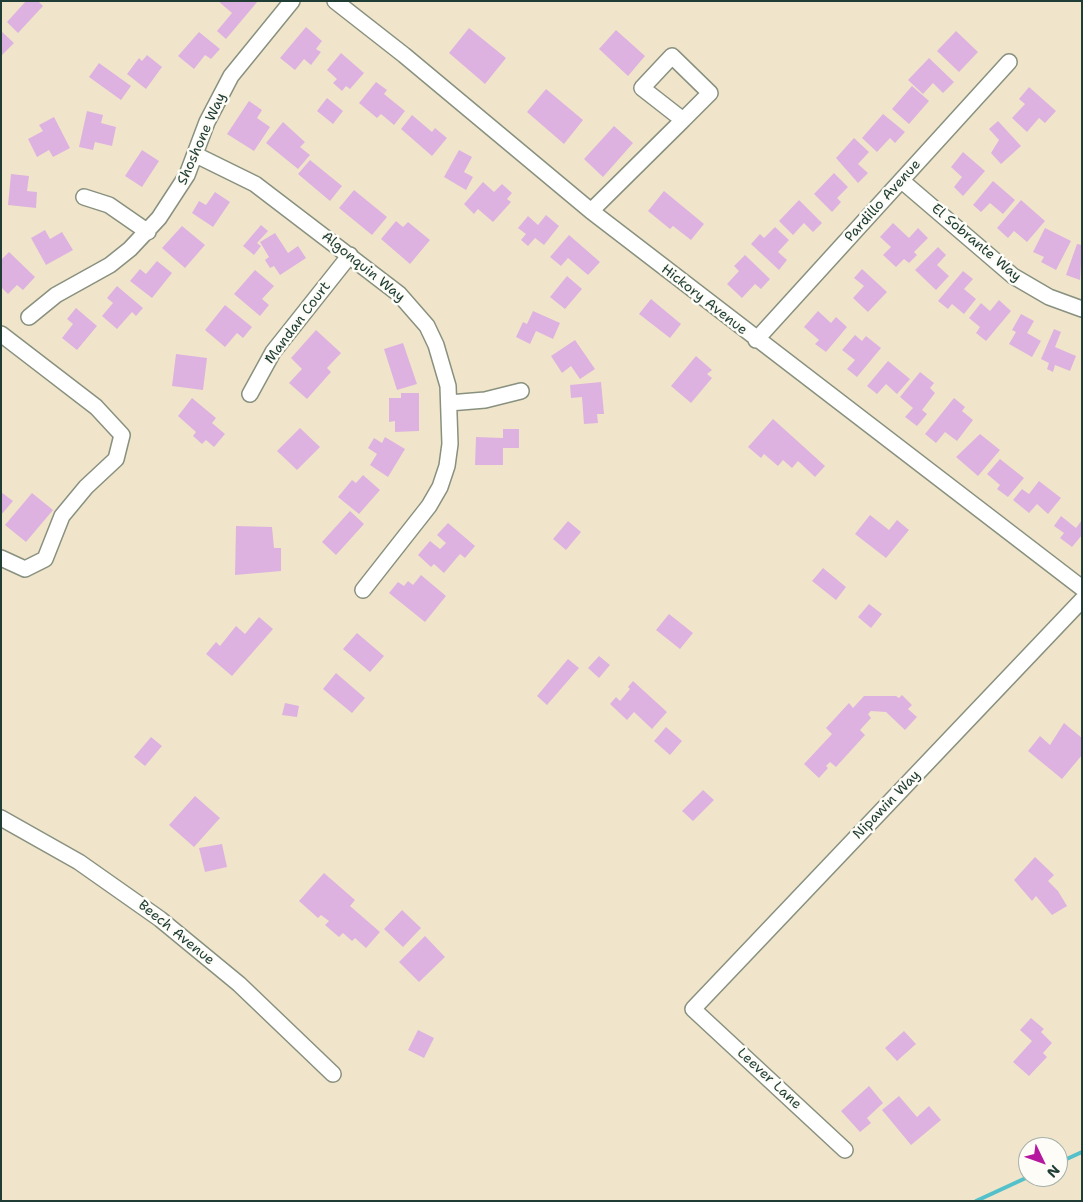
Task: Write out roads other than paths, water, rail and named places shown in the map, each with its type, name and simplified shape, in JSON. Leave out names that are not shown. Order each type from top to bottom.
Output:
[{"type":"street","name":"Shoshone Way","points":[[29,317],[56,295],[110,265],[148,232],[174,197],[196,155],[207,122],[232,76],[292,1]]},
{"type":"street","name":"Hickory Avenue","points":[[335,1],[404,55],[591,211],[756,340],[1082,588]]},
{"type":"street","name":"Pardillo Avenue","points":[[756,340],[1009,62]]},
{"type":"street","points":[[591,211],[683,120]]},
{"type":"street","name":"Algonquin Way","points":[[196,155],[255,184],[399,294],[427,326],[444,365],[449,403],[449,455],[440,487],[429,506],[363,590]]},
{"type":"street","name":"El Sobrante Way","points":[[902,180],[1013,276],[1049,297],[1082,309]]},
{"type":"street","points":[[84,196],[109,205],[148,232]]},
{"type":"street","name":"Mandan Court","points":[[250,394],[273,352],[350,255]]},
{"type":"street","points":[[1,334],[96,406],[122,435],[116,459],[86,486],[62,516],[45,559],[25,569],[1,558]]},
{"type":"street","points":[[449,403],[485,400],[520,391]]},
{"type":"street","name":"Nipawin Way","points":[[693,1009],[1082,600]]},
{"type":"street","name":"Beech Avenue","points":[[1,818],[79,862],[160,919],[243,987],[333,1074]]},
{"type":"street","name":"Leever Lane","points":[[693,1009],[845,1150]]},
{"type":"waterway","points":[[1068,1158],[1082,1152]]},
{"type":"waterway","points":[[976,1201],[1018,1182]]}]
